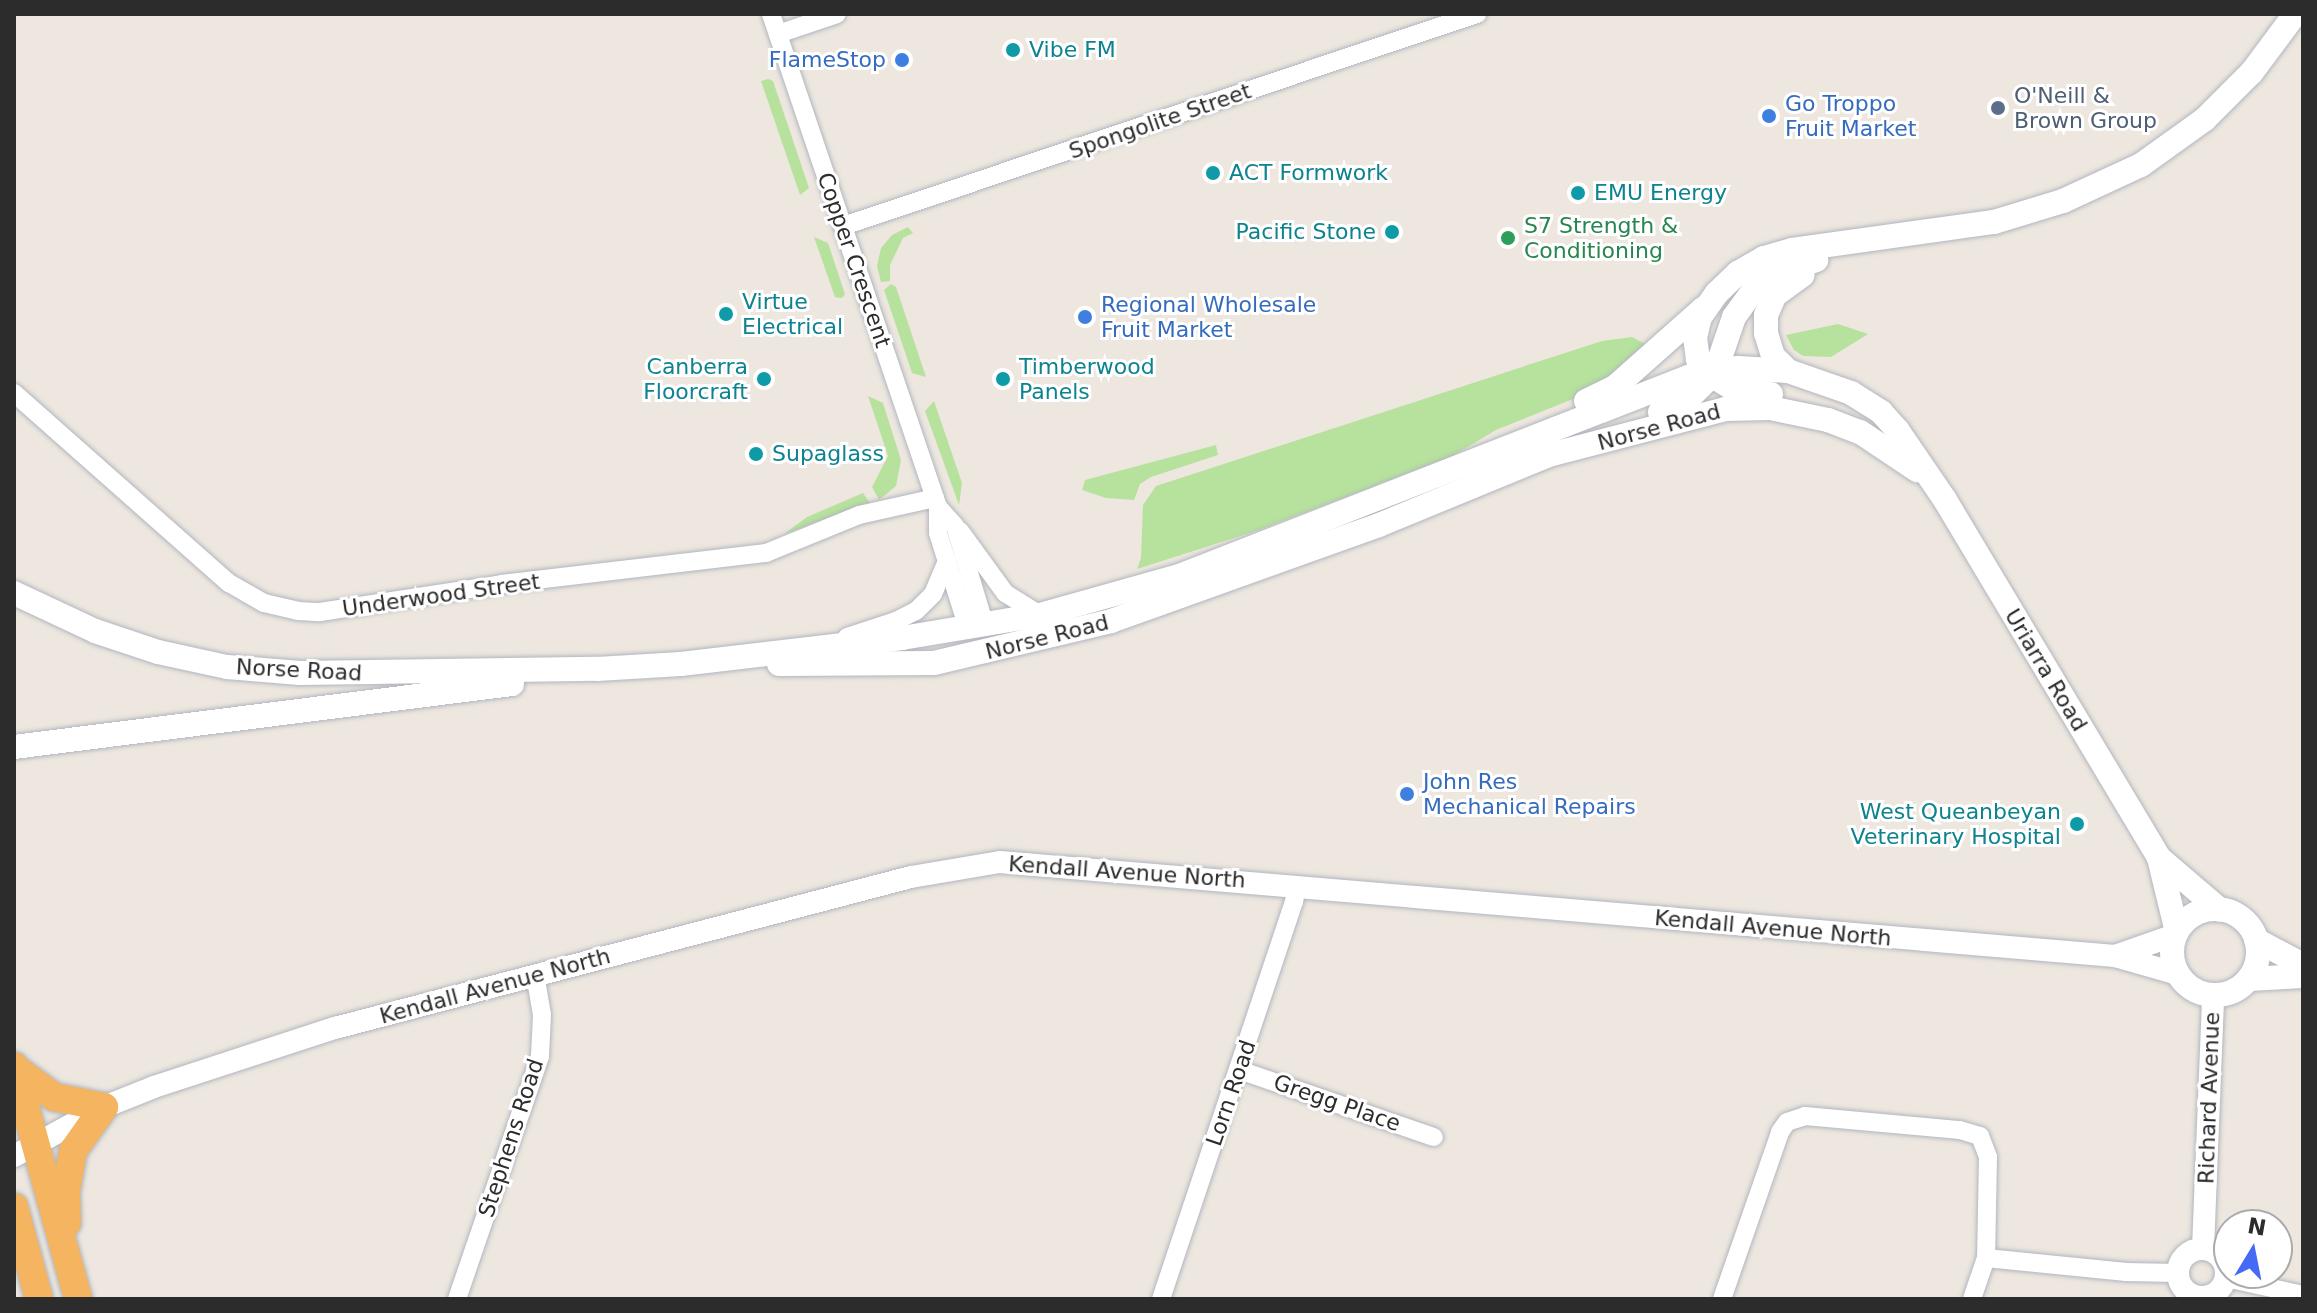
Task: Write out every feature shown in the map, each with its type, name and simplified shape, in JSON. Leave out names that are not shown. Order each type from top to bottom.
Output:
[{"type":"highway","points":[[75,1290],[24,1149],[23,1080],[75,1103],[104,1107]]},
{"type":"highway","points":[[75,1290],[66,1211],[68,1169],[82,1135],[104,1107]]},
{"type":"highway","points":[[14,1207],[37,1299]]},
{"type":"highway","points":[[14,1265],[37,1299]]},
{"type":"main road","points":[[1459,466],[1500,435],[1615,387],[1709,304],[1738,273],[1774,255],[1994,222],[2049,205],[2141,165],[2205,119],[2252,72],[2295,14]]},
{"type":"main road","points":[[1788,371],[1773,356],[1767,339],[1766,315],[1770,302],[1792,281],[1854,253],[1898,238]]},
{"type":"main road","points":[[1549,455],[1678,405],[1692,396],[1711,372],[1740,307],[1763,282],[1800,264],[1854,253]]},
{"type":"main road","points":[[1709,304],[1697,323],[1695,338],[1698,359],[1711,372],[1732,388],[1818,403],[1883,446]]},
{"type":"main road","name":"Norse Road","points":[[681,664],[976,627],[1040,615],[1182,575],[1459,466],[1711,372],[1763,368],[1788,371],[1841,388],[1881,412],[1898,431],[1939,491]]},
{"type":"main road","name":"Norse Road","points":[[14,593],[113,638],[173,656],[227,667],[360,674],[681,664],[934,663],[1111,621],[1189,596],[1379,525],[1549,455],[1708,412],[1746,407],[1813,415],[1845,425],[1883,446],[1939,491]]},
{"type":"main road","name":"Uriarra Road","points":[[1939,491],[2159,858],[2176,934]]},
{"type":"main road","points":[[976,627],[984,653]]},
{"type":"main road","name":"Norse Road","points":[[14,747],[518,684],[597,669]]},
{"type":"main road","name":"Uriarra Road","points":[[2159,858],[2220,910]]},
{"type":"main road","points":[[2249,979],[2258,956],[2256,940],[2243,920],[2220,910],[2196,914],[2176,934],[2172,955],[2178,974],[2193,989],[2213,995],[2232,991],[2249,979],[2303,976]]},
{"type":"main road","points":[[2256,940],[2303,965]]},
{"type":"street","name":"Copper Crescent","points":[[771,14],[936,502],[938,533],[947,561],[976,627]]},
{"type":"street","points":[[778,34],[837,14]]},
{"type":"street","name":"Spongolite Street","points":[[843,226],[1465,16]]},
{"type":"street","name":"Underwood Street","points":[[14,393],[219,575],[244,593],[280,608],[320,612],[502,584],[766,553],[859,515],[936,502]]},
{"type":"street","name":"Copper Crescent","points":[[936,502],[955,526],[976,627]]},
{"type":"street","points":[[955,526],[975,548],[1005,593],[1040,615]]},
{"type":"street","points":[[810,648],[907,617],[933,594],[947,561]]},
{"type":"street","name":"Kendall Avenue North","points":[[24,1149],[104,1107],[216,1064],[535,974],[959,867],[1000,862],[2115,956],[2178,974]]},
{"type":"street","name":"Lorn Road","points":[[1161,1299],[1239,1070],[1297,885]]},
{"type":"street","name":"Kendall Avenue North","points":[[2115,956],[2176,934]]},
{"type":"street","name":"Stephens Road","points":[[457,1299],[540,1056],[542,1015],[535,974]]},
{"type":"street","name":"Richard Avenue","points":[[2203,1249],[2213,995]]},
{"type":"street","name":"Gregg Place","points":[[1239,1070],[1434,1137]]},
{"type":"street","points":[[1722,1299],[1777,1138],[1784,1125],[1801,1117],[1960,1130],[1980,1136],[1988,1157],[1986,1258],[1972,1299]]},
{"type":"street","points":[[2213,1253],[2203,1249],[2183,1259],[2178,1273],[2187,1292],[2200,1298],[2214,1294],[2218,1289]]},
{"type":"street","points":[[1986,1258],[2126,1272],[2178,1273]]},
{"type":"street","points":[[2276,1289],[2303,1295]]},
{"type":"green space","points":[[761,81],[773,81],[809,188],[800,195]]},
{"type":"green space","points":[[908,227],[913,233],[903,238],[890,265],[890,281],[881,282],[877,266],[881,248],[892,235]]},
{"type":"green space","points":[[814,237],[828,243],[845,294],[842,298],[835,297]]},
{"type":"green space","points":[[891,284],[896,287],[926,377],[912,373],[884,290]]},
{"type":"green space","points":[[1838,324],[1868,334],[1831,357],[1803,356],[1794,350],[1786,335]]},
{"type":"green space","points":[[1632,337],[1647,345],[1620,372],[1578,397],[1496,430],[1451,457],[1259,530],[1137,569],[1141,558],[1143,505],[1156,486],[1602,341]]},
{"type":"green space","points":[[868,396],[883,403],[901,460],[896,486],[879,500],[872,487],[888,456]]},
{"type":"green space","points":[[934,401],[962,483],[959,505],[925,411]]},
{"type":"green space","points":[[1216,445],[1218,455],[1151,477],[1140,484],[1134,500],[1106,498],[1082,490],[1085,480]]},
{"type":"green space","points":[[863,493],[870,503],[784,534],[807,517]]},
{"type":"place","name":"Vibe FM","points":[[1013,50]]},
{"type":"place","name":"FlameStop","points":[[902,60]]},
{"type":"place","name":"O'Neill & Brown Group","points":[[1998,108]]},
{"type":"place","name":"Go Troppo Fruit Market","points":[[1769,116]]},
{"type":"place","name":"ACT Formwork","points":[[1213,173]]},
{"type":"place","name":"EMU Energy","points":[[1578,193]]},
{"type":"place","name":"Pacific Stone","points":[[1392,232]]},
{"type":"place","name":"S7 Strength & Conditioning","points":[[1508,238]]},
{"type":"place","name":"Virtue Electrical","points":[[726,314]]},
{"type":"place","name":"Regional Wholesale Fruit Market","points":[[1085,317]]},
{"type":"place","name":"Canberra Floorcraft","points":[[764,379]]},
{"type":"place","name":"Timberwood Panels","points":[[1003,379]]},
{"type":"place","name":"Supaglass","points":[[756,454]]},
{"type":"place","name":"John Res Mechanical Repairs","points":[[1407,794]]},
{"type":"place","name":"West Queanbeyan Veterinary Hospital","points":[[2077,824]]}]
